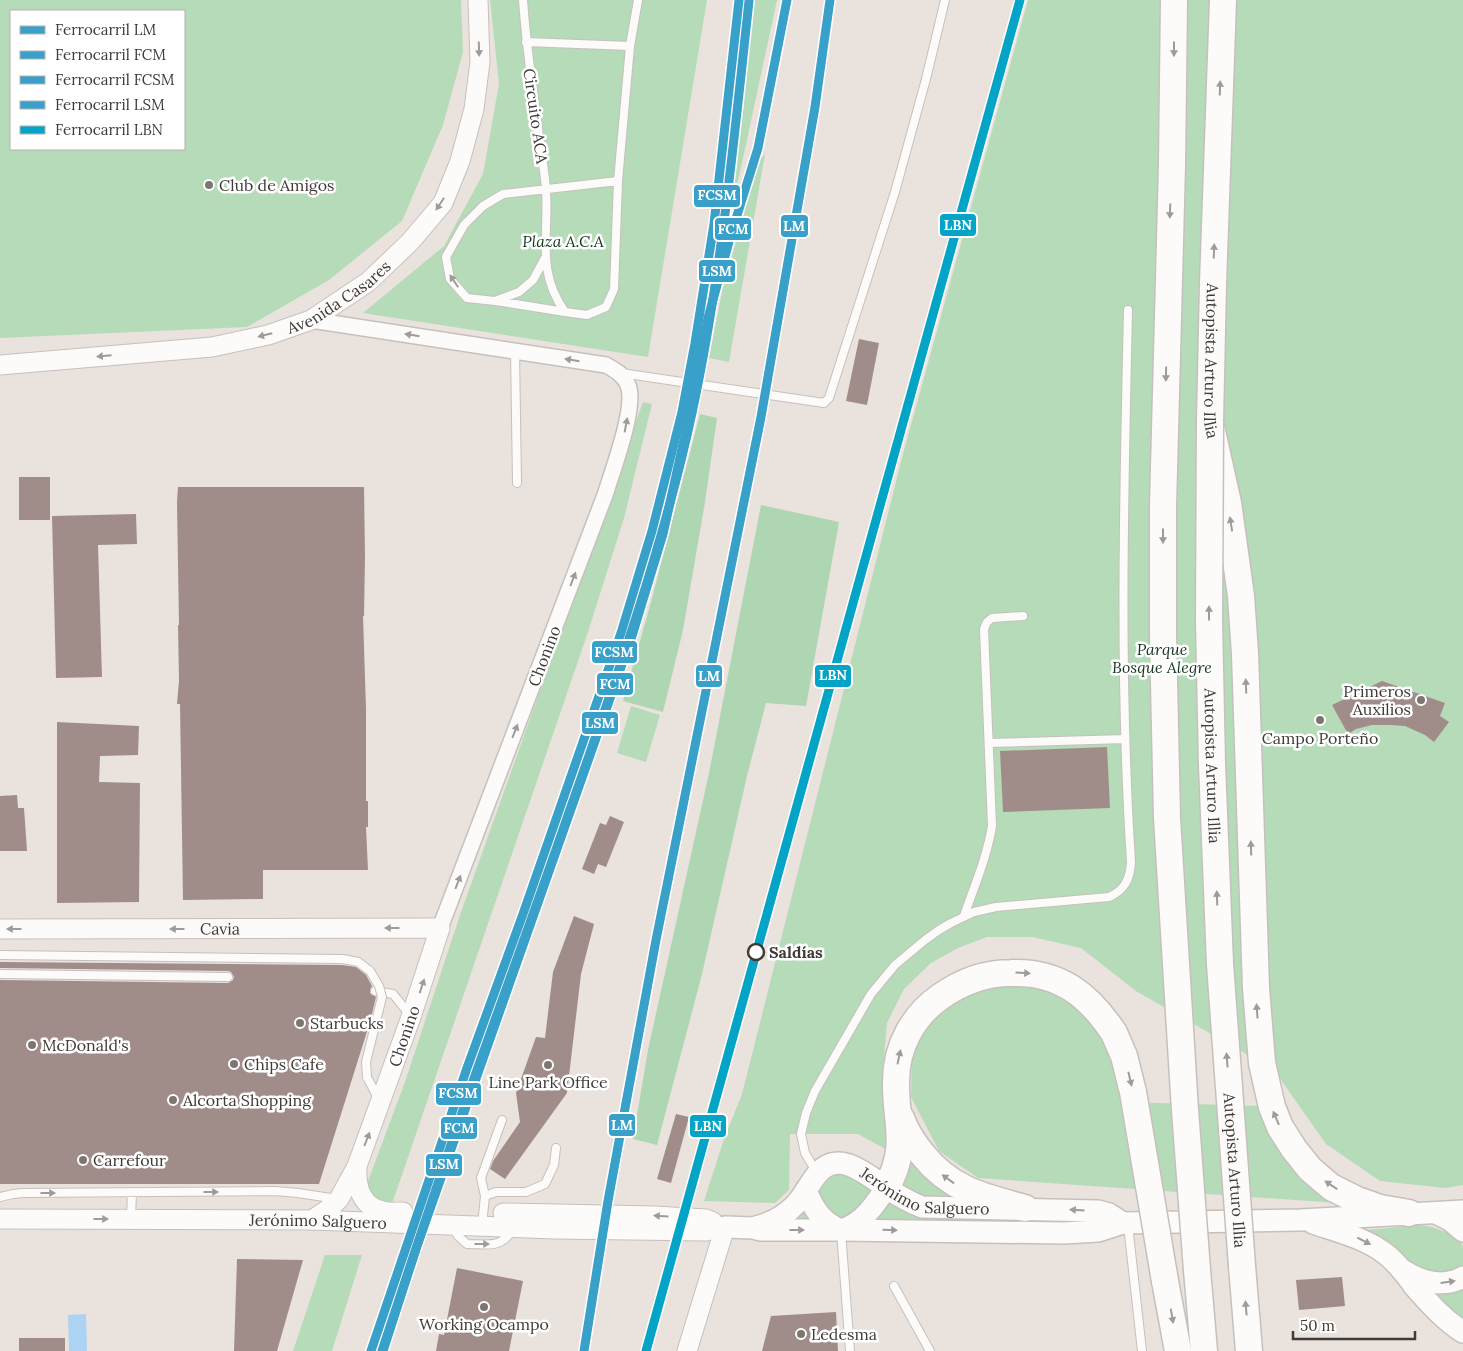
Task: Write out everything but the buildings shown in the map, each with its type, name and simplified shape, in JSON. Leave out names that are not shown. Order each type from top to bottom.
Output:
[{"type":"highway","points":[[1174,0],[1163,507],[1166,818],[1184,1110],[1204,1351]]},
{"type":"highway","name":"Autopista Arturo Illia","points":[[1223,0],[1213,284],[1209,620],[1212,764],[1220,964],[1250,1351]]},
{"type":"highway","points":[[1210,422],[1228,503],[1241,596],[1245,653],[1256,988],[1260,1045],[1268,1093],[1284,1134],[1316,1175],[1331,1187],[1357,1200],[1380,1208],[1409,1213]]},
{"type":"highway","points":[[886,1188],[895,1172],[899,1157],[900,1130],[896,1080],[898,1058],[904,1040],[924,1010],[952,989],[972,980],[992,975],[1017,972],[1043,975],[1055,979],[1083,995],[1099,1011],[1114,1033],[1128,1071],[1178,1351]]},
{"type":"highway","points":[[898,1105],[902,1120],[914,1143],[929,1163],[945,1178],[967,1190],[996,1201],[1025,1208]]},
{"type":"main road","name":"Jerónimo Salguero","points":[[753,1228],[773,1221],[785,1214],[795,1205],[812,1181],[830,1165],[844,1164],[860,1170],[906,1200],[922,1207],[1098,1211],[1109,1214],[1126,1223]]},
{"type":"main road","points":[[812,1181],[810,1201],[817,1212],[832,1226],[841,1230],[855,1224],[864,1217],[886,1188]]},
{"type":"main road","name":"Jerónimo Salguero","points":[[725,1227],[761,1230],[1064,1232],[1098,1231],[1126,1223],[1301,1220],[1463,1211]]},
{"type":"main road","points":[[1436,1213],[1450,1220],[1463,1231]]},
{"type":"main road","name":"Jerónimo Salguero","points":[[1301,1220],[1364,1240],[1389,1256],[1432,1307],[1463,1332]]},
{"type":"main road","points":[[1400,1268],[1429,1282],[1450,1282],[1463,1277]]},
{"type":"street","name":"Avenida Casares","points":[[0,366],[212,347],[268,335],[311,320],[368,282],[410,242],[443,203],[460,161],[474,110],[480,62],[478,0]]},
{"type":"street","points":[[311,320],[606,365],[619,372]]},
{"type":"street","name":"Chonino","points":[[312,1220],[331,1208],[339,1199],[357,1166],[411,1017],[440,928],[605,495],[626,429],[630,404],[629,386],[619,372]]},
{"type":"street","name":"Cavia","points":[[0,929],[440,928]]},
{"type":"street","name":"Jerónimo Salguero","points":[[357,1166],[356,1180],[358,1190],[364,1200],[372,1207],[382,1211],[697,1218],[706,1219],[725,1227]]},
{"type":"street","name":"Jerónimo Salguero","points":[[0,1219],[312,1220],[451,1225],[483,1212],[515,1226],[706,1231],[725,1227]]},
{"type":"street","points":[[687,1351],[725,1227]]},
{"type":"lane","name":"Circuito ACA","points":[[523,0],[526,42],[546,190],[545,258],[549,279],[556,299],[566,312]]},
{"type":"lane","name":"Circuito ACA","points":[[618,182],[504,194],[483,206],[464,225],[446,257],[450,279],[468,298],[587,315],[606,307],[614,289],[618,182],[630,46],[638,0]]},
{"type":"lane","points":[[619,372],[824,403],[827,401],[895,192],[926,79],[945,0]]},
{"type":"lane","points":[[526,42],[630,46]]},
{"type":"lane","name":"Circuito ACA","points":[[495,301],[518,292],[533,280],[545,258]]},
{"type":"lane","points":[[812,1181],[801,1134],[806,1112],[815,1091],[871,994],[906,955],[951,923],[984,908],[1102,898],[1115,894],[1123,888],[1129,876],[1125,739],[1124,538],[1128,310]]},
{"type":"lane","points":[[515,351],[516,483]]},
{"type":"lane","points":[[964,916],[989,844],[992,826],[984,629],[987,622],[992,618],[1023,616]]},
{"type":"lane","points":[[989,743],[1125,739]]},
{"type":"lane","points":[[0,955],[343,959],[358,962],[370,971],[379,986],[382,996],[366,1062],[367,1077],[380,1102]]},
{"type":"lane","points":[[0,974],[228,977]]},
{"type":"lane","points":[[376,990],[393,994],[411,1017]]},
{"type":"lane","points":[[483,1212],[481,1178],[502,1120]]},
{"type":"lane","points":[[483,1212],[496,1192],[526,1192],[545,1184],[554,1165],[556,1148]]},
{"type":"lane","points":[[0,1197],[23,1193],[281,1191],[339,1199]]},
{"type":"lane","points":[[131,1219],[132,1192]]},
{"type":"lane","points":[[1126,1223],[1142,1351]]},
{"type":"lane","points":[[451,1225],[458,1236],[467,1244],[498,1244],[508,1238],[515,1226]]},
{"type":"lane","points":[[841,1230],[850,1351]]},
{"type":"lane","points":[[894,1286],[930,1351]]},
{"type":"green space","name":"Club de Amigos","points":[[0,0],[461,0],[463,52],[443,125],[402,221],[329,280],[247,327],[0,338]]},
{"type":"green space","name":"Plaza A.C.A","points":[[490,0],[707,0],[648,357],[363,313],[444,246],[483,174],[499,84]]},
{"type":"green space","points":[[748,0],[777,0],[737,186],[728,184]]},
{"type":"green space","name":"Parque Bosque Alegre","points":[[1028,0],[1463,0],[1463,1185],[1445,1188],[1380,1181],[1326,1144],[1274,1070],[1136,991],[1081,948],[1032,937],[987,937],[958,948],[931,963],[904,989],[887,1023],[884,1057],[887,1150],[858,1134],[790,1134],[789,1190],[775,1203],[704,1201],[724,1139],[742,1094],[903,454]]},
{"type":"green space","points":[[765,154],[729,362],[709,358],[722,292],[758,162]]},
{"type":"green space","points":[[643,402],[652,404],[624,518],[588,632],[393,1201],[381,1202],[375,1199],[367,1190],[368,1181],[405,1082],[460,915]]},
{"type":"green space","points":[[700,414],[717,418],[683,630],[663,712],[623,701]]},
{"type":"green space","points":[[761,505],[839,522],[806,706],[766,703],[747,776],[702,974],[657,1145],[633,1139],[648,1050],[709,773]]},
{"type":"green space","points":[[631,706],[660,715],[646,762],[617,753]]},
{"type":"green space","points":[[991,983],[1051,988],[1084,1011],[1107,1044],[1123,1102],[1261,1106],[1352,1204],[978,1178],[939,1151],[911,1097],[912,1045],[932,1010]]},
{"type":"green space","points":[[900,1149],[945,1178],[1123,1223],[764,1225],[824,1168],[886,1188]]},
{"type":"green space","points":[[1419,1225],[1446,1232],[1461,1242],[1463,1247],[1463,1265],[1458,1272],[1450,1276],[1420,1272],[1390,1245],[1367,1230]]},
{"type":"green space","points":[[325,1255],[362,1255],[332,1351],[293,1351]]},
{"type":"green space","points":[[1463,1288],[1463,1324],[1435,1295],[1457,1292]]},
{"type":"water","points":[[86,1314],[87,1351],[69,1351],[68,1315]]},
{"type":"rail line","name":"FCSM","points":[[371,1351],[467,1068],[621,633],[652,531],[682,412],[695,343],[714,224],[739,0]]},
{"type":"rail line","name":"FCM","points":[[383,1351],[417,1246],[632,636],[663,534],[690,413],[708,318],[758,148],[787,0]]},
{"type":"rail line","name":"LM","points":[[584,1351],[608,1201],[656,940],[761,417],[815,107],[830,0]]},
{"type":"rail line","name":"LBN","points":[[646,1351],[1020,0]]},
{"type":"rail line","name":"LSM","points":[[382,1351],[465,1105],[636,618],[680,465],[702,362],[719,260],[749,1]]},
{"type":"place","name":"Club de Amigos","points":[[209,185]]},
{"type":"place","name":"Primeros Auxilios","points":[[1421,700]]},
{"type":"place","name":"Campo Porteño","points":[[1320,720]]},
{"type":"place","name":"Saldías","points":[[756,952]]},
{"type":"place","name":"Starbucks","points":[[300,1023]]},
{"type":"place","name":"McDonald's","points":[[32,1045]]},
{"type":"place","name":"Chips Cafe","points":[[234,1064]]},
{"type":"place","name":"Line Park Office","points":[[548,1065]]},
{"type":"place","name":"Alcorta Shopping","points":[[173,1100]]},
{"type":"place","name":"Carrefour","points":[[83,1160]]},
{"type":"place","name":"Working Ocampo","points":[[484,1307]]},
{"type":"place","name":"Ledesma","points":[[801,1334]]}]
